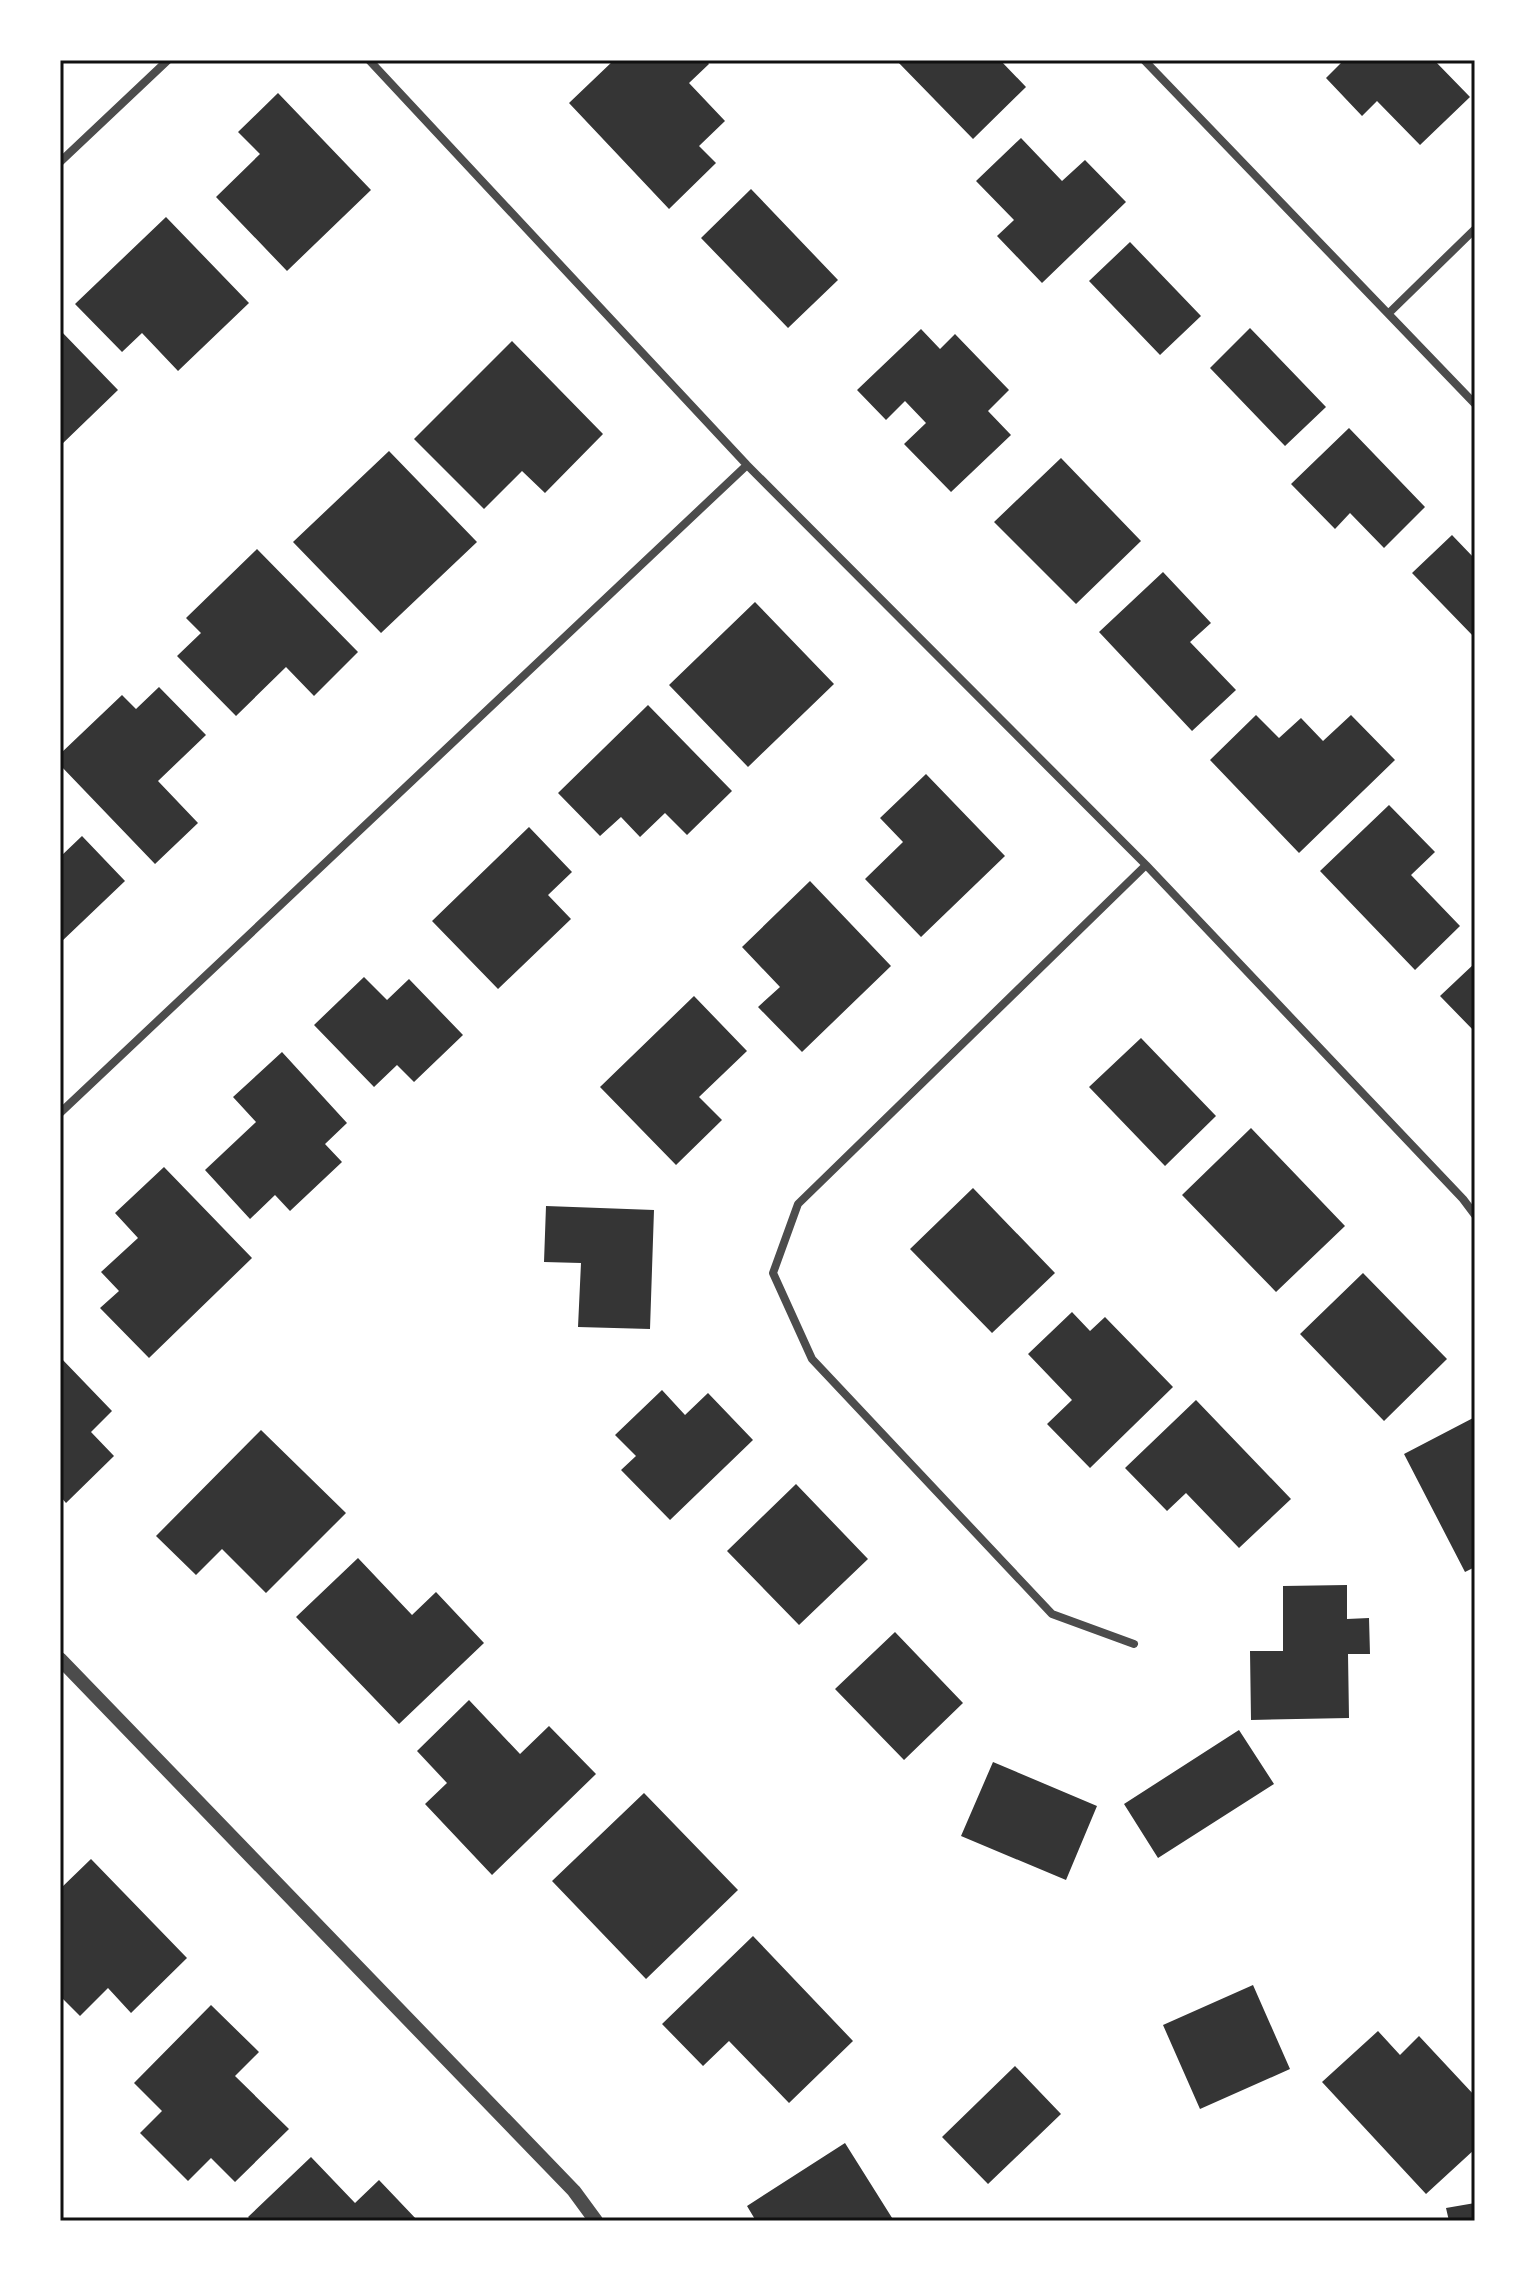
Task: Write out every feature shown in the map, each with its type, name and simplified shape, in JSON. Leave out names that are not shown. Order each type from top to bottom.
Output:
[{"type":"street","points":[[60,162],[168,60]]},
{"type":"street","points":[[369,60],[747,465],[1146,865],[1453,1188],[1475,1215]]},
{"type":"street","points":[[1144,60],[1475,404]]},
{"type":"street","points":[[1389,313],[1475,229]]},
{"type":"street","points":[[60,1113],[747,465]]},
{"type":"street","points":[[1134,1644],[1052,1614],[812,1359],[773,1273],[798,1204],[1146,865]]},
{"type":"street","points":[[60,1659],[563,2179],[596,2221]]},
{"type":"building","points":[[614,60],[706,60],[709,64],[689,83],[725,121],[699,146],[716,163],[669,209],[569,103]]},
{"type":"building","points":[[896,60],[1000,60],[1026,87],[973,139]]},
{"type":"building","points":[[1344,60],[1434,60],[1470,97],[1420,145],[1377,101],[1362,116],[1326,78]]},
{"type":"building","points":[[278,93],[371,190],[287,271],[216,197],[260,154],[238,132]]},
{"type":"building","points":[[1021,138],[1062,181],[1085,160],[1126,202],[1042,283],[997,236],[1014,220],[976,181]]},
{"type":"building","points":[[751,189],[838,280],[788,328],[701,238]]},
{"type":"building","points":[[166,217],[249,303],[178,371],[142,333],[122,352],[75,304]]},
{"type":"building","points":[[1130,242],[1201,316],[1160,355],[1089,281]]},
{"type":"building","points":[[1250,328],[1326,407],[1285,446],[1210,368]]},
{"type":"building","points":[[921,329],[940,349],[955,334],[1009,390],[988,411],[1011,435],[951,492],[904,444],[926,423],[905,401],[886,420],[857,390]]},
{"type":"building","points":[[60,330],[118,390],[60,446]]},
{"type":"building","points":[[512,341],[603,434],[545,493],[522,471],[484,509],[414,439]]},
{"type":"building","points":[[1349,428],[1425,507],[1384,548],[1350,513],[1335,529],[1291,484]]},
{"type":"building","points":[[389,451],[477,542],[381,633],[293,542]]},
{"type":"building","points":[[1061,458],[1141,541],[1076,604],[994,522]]},
{"type":"building","points":[[1452,535],[1475,559],[1475,638],[1412,573]]},
{"type":"building","points":[[257,549],[358,652],[314,696],[286,667],[236,716],[177,656],[201,633],[186,618]]},
{"type":"building","points":[[1163,572],[1211,623],[1190,642],[1236,690],[1192,731],[1099,632]]},
{"type":"building","points":[[755,602],[834,684],[748,767],[669,685]]},
{"type":"building","points":[[159,687],[206,735],[158,781],[198,823],[155,864],[60,765],[60,754],[122,695],[136,709]]},
{"type":"building","points":[[648,705],[732,791],[687,835],[665,813],[640,837],[621,817],[600,836],[558,793]]},
{"type":"building","points":[[1256,715],[1279,738],[1301,718],[1323,741],[1351,715],[1395,760],[1299,853],[1210,760]]},
{"type":"building","points":[[926,774],[1005,856],[921,937],[865,879],[903,842],[880,818]]},
{"type":"building","points":[[1389,805],[1435,852],[1411,875],[1460,926],[1415,970],[1320,871]]},
{"type":"building","points":[[529,827],[572,872],[548,895],[571,919],[498,989],[432,921]]},
{"type":"building","points":[[82,836],[125,881],[60,943],[60,857]]},
{"type":"building","points":[[810,881],[891,966],[802,1052],[758,1007],[780,987],[742,947]]},
{"type":"building","points":[[1475,963],[1475,1032],[1440,996]]},
{"type":"building","points":[[364,977],[387,1000],[409,979],[463,1035],[414,1082],[397,1065],[374,1087],[314,1025]]},
{"type":"building","points":[[694,996],[747,1051],[699,1097],[722,1120],[676,1165],[600,1087]]},
{"type":"building","points":[[1141,1038],[1216,1116],[1165,1166],[1089,1087]]},
{"type":"building","points":[[282,1052],[347,1123],[325,1144],[342,1162],[290,1211],[275,1195],[250,1219],[205,1170],[256,1122],[233,1097]]},
{"type":"building","points":[[1251,1128],[1345,1226],[1276,1292],[1182,1195]]},
{"type":"building","points":[[164,1167],[252,1258],[149,1358],[100,1308],[119,1291],[101,1272],[138,1238],[115,1213]]},
{"type":"building","points":[[973,1188],[1055,1273],[992,1333],[910,1249]]},
{"type":"building","points":[[546,1206],[654,1210],[650,1329],[578,1327],[581,1263],[544,1262]]},
{"type":"building","points":[[1363,1273],[1447,1359],[1384,1421],[1300,1334]]},
{"type":"building","points":[[1072,1312],[1090,1331],[1105,1317],[1173,1387],[1090,1468],[1047,1424],[1072,1400],[1028,1354]]},
{"type":"building","points":[[60,1357],[112,1411],[91,1432],[114,1456],[66,1503],[60,1496]]},
{"type":"building","points":[[662,1390],[685,1415],[708,1393],[753,1440],[670,1520],[621,1470],[636,1456],[615,1435]]},
{"type":"building","points":[[1196,1400],[1291,1499],[1239,1548],[1186,1493],[1167,1511],[1125,1468]]},
{"type":"building","points":[[1475,1417],[1475,1567],[1465,1572],[1404,1454]]},
{"type":"building","points":[[261,1430],[346,1513],[266,1593],[222,1549],[196,1575],[156,1536]]},
{"type":"building","points":[[796,1484],[868,1559],[799,1625],[727,1551]]},
{"type":"building","points":[[358,1558],[412,1615],[436,1592],[484,1643],[399,1724],[296,1617]]},
{"type":"building","points":[[1347,1585],[1347,1619],[1369,1618],[1370,1654],[1348,1654],[1349,1718],[1251,1720],[1250,1651],[1283,1651],[1283,1586]]},
{"type":"building","points":[[895,1632],[963,1703],[904,1760],[835,1689]]},
{"type":"building","points":[[469,1700],[520,1754],[549,1726],[596,1774],[492,1875],[425,1804],[447,1783],[417,1751]]},
{"type":"building","points":[[1239,1730],[1274,1784],[1158,1858],[1124,1804]]},
{"type":"building","points":[[993,1762],[1097,1806],[1066,1880],[961,1836]]},
{"type":"building","points":[[644,1793],[738,1890],[646,1979],[552,1881]]},
{"type":"building","points":[[91,1859],[187,1958],[131,2013],[108,1988],[80,2016],[60,1996],[60,1889]]},
{"type":"building","points":[[753,1936],[853,2041],[789,2103],[729,2041],[703,2066],[662,2024]]},
{"type":"building","points":[[1253,1985],[1290,2069],[1200,2109],[1163,2025]]},
{"type":"building","points":[[211,2005],[259,2052],[235,2076],[289,2129],[235,2182],[211,2158],[188,2181],[140,2133],[162,2111],[134,2083]]},
{"type":"building","points":[[1378,2031],[1400,2055],[1419,2036],[1475,2096],[1475,2149],[1426,2194],[1322,2082]]},
{"type":"building","points":[[1015,2066],[1061,2114],[988,2184],[942,2137]]},
{"type":"building","points":[[845,2143],[894,2221],[756,2221],[747,2206]]},
{"type":"building","points":[[311,2157],[355,2203],[379,2180],[418,2221],[252,2221],[248,2217]]},
{"type":"building","points":[[1475,2203],[1475,2221],[1449,2221],[1446,2208]]}]
